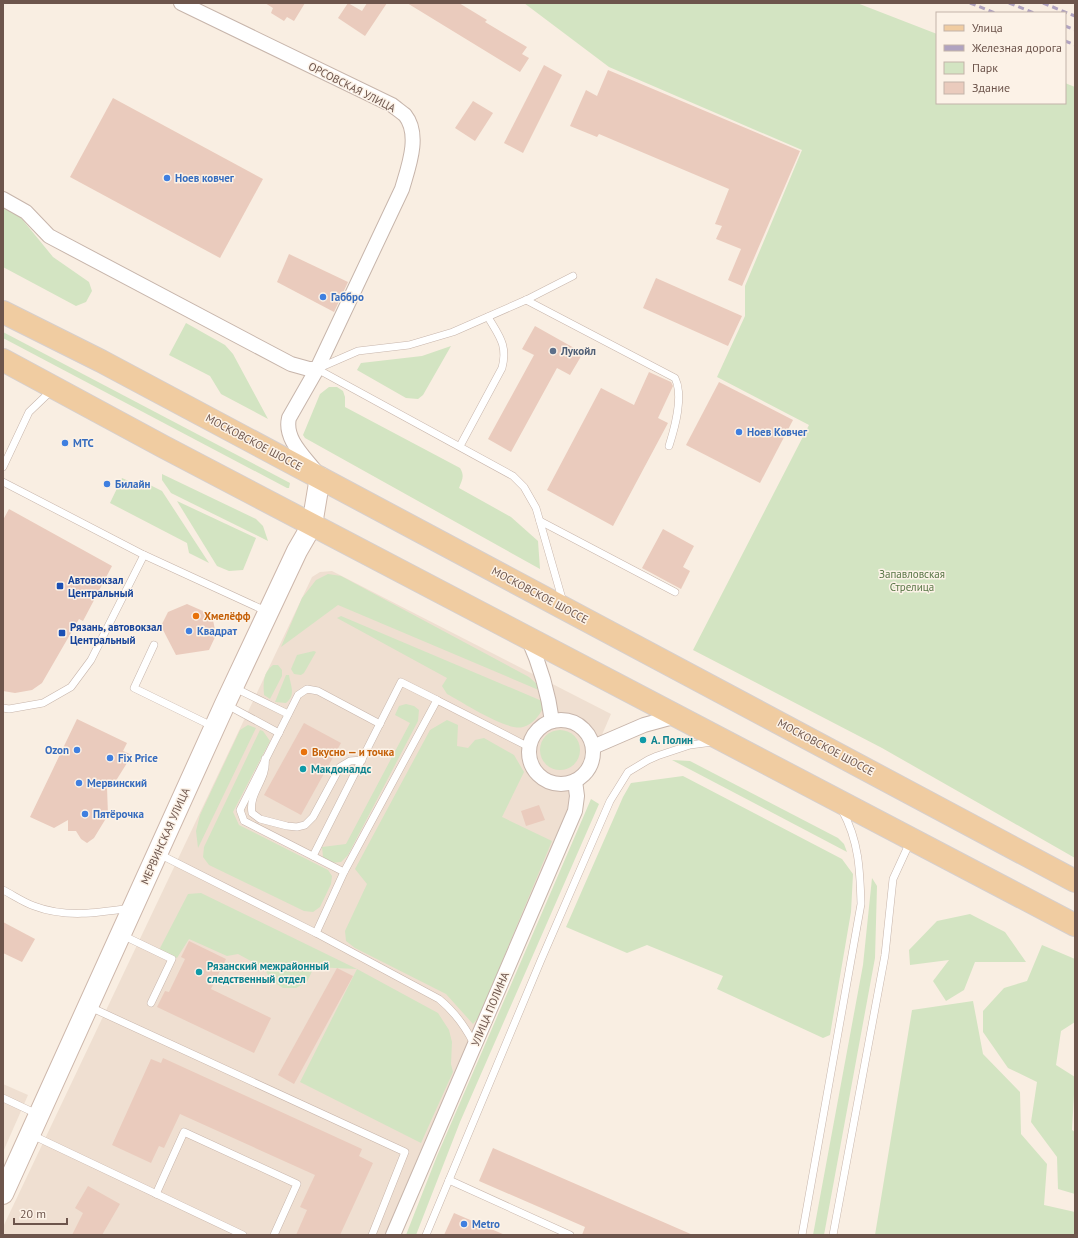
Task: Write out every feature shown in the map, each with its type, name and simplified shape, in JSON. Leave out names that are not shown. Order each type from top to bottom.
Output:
[{"type":"main road","name":"МОСКОВСКОЕ ШОССЕ","points":[[3,312],[101,361],[320,477],[1075,880]]},
{"type":"main road","points":[[3,360],[312,525],[528,637],[1066,921]]},
{"type":"street","name":"ОРСОВСКАЯ УЛИЦА","points":[[181,3],[392,105],[405,115],[411,127],[412,140],[410,161],[402,189],[317,368],[289,418],[287,427],[288,436],[320,477]]},
{"type":"street","points":[[3,199],[26,212],[49,236],[291,364],[309,369],[317,368]]},
{"type":"street","name":"МЕРВИНСКАЯ УЛИЦА","points":[[3,1194],[214,727],[297,550],[312,525],[320,477]]},
{"type":"street","points":[[528,637],[542,669],[552,721]]},
{"type":"street","points":[[593,747],[644,725],[677,716]]},
{"type":"street","points":[[560,720],[578,725],[588,735],[593,747],[593,757],[589,767],[583,775],[574,781],[565,784],[555,784],[538,775],[529,757],[529,747],[536,731],[552,721],[560,720]]},
{"type":"street","name":"УЛИЦА ПОЛИНА","points":[[393,1235],[575,811],[577,796],[574,781]]},
{"type":"lane","points":[[317,368],[351,353],[416,344],[453,332],[526,300],[573,276]]},
{"type":"lane","points":[[526,300],[675,378],[678,384],[677,413],[669,446]]},
{"type":"lane","points":[[460,446],[502,368],[505,355],[503,343],[488,317]]},
{"type":"lane","points":[[317,368],[514,476],[532,499],[540,521],[565,608]]},
{"type":"lane","points":[[3,467],[29,412],[54,388]]},
{"type":"lane","points":[[3,482],[144,555],[268,612]]},
{"type":"lane","points":[[540,521],[675,592]]},
{"type":"lane","points":[[3,708],[9,709],[43,703],[71,687],[91,660],[144,555]]},
{"type":"lane","points":[[154,645],[134,688],[214,727]]},
{"type":"lane","points":[[313,856],[401,682],[529,747]]},
{"type":"lane","points":[[344,872],[244,821],[240,810],[298,695],[308,689],[318,691],[380,724]]},
{"type":"lane","points":[[229,695],[288,714]]},
{"type":"lane","points":[[229,695],[279,732]]},
{"type":"lane","points":[[316,933],[344,872],[437,700]]},
{"type":"lane","points":[[426,1235],[610,801],[628,772],[657,756],[690,745],[724,740]]},
{"type":"lane","points":[[265,758],[266,768],[250,805],[252,813],[260,819],[296,828],[305,825],[313,817],[340,767],[350,761],[362,760]]},
{"type":"lane","points":[[802,1235],[861,904],[860,863],[851,827],[838,801]]},
{"type":"lane","points":[[833,1235],[885,955],[893,879],[911,840]]},
{"type":"lane","points":[[157,853],[316,933],[439,999],[453,1011],[465,1026],[474,1044]]},
{"type":"lane","points":[[3,890],[34,906],[55,912],[77,914],[132,908]]},
{"type":"lane","points":[[120,934],[172,959],[151,1003]]},
{"type":"lane","points":[[88,1006],[405,1152],[372,1235]]},
{"type":"lane","points":[[3,1098],[39,1114]]},
{"type":"lane","points":[[156,1194],[184,1132],[297,1184],[274,1235]]},
{"type":"lane","points":[[30,1134],[243,1235]]},
{"type":"lane","points":[[449,1180],[570,1235]]},
{"type":"shaded area","points":[[332,571],[611,714],[385,1235],[3,1235],[3,1227],[312,577],[320,572]]},
{"type":"shaded area","points":[[3,1084],[28,1095],[3,1152]]},
{"type":"green space","name":"Запавловская Стрелица","points":[[524,3],[857,3],[936,34],[936,104],[1066,104],[1066,83],[1075,87],[1075,858],[882,748],[693,650],[809,425],[717,377],[745,316],[745,286],[802,150],[609,67]]},
{"type":"green space","points":[[3,205],[17,213],[53,257],[89,282],[92,291],[86,302],[76,306],[3,267]]},
{"type":"green space","points":[[186,323],[225,345],[233,354],[268,419],[221,394],[210,376],[169,355]]},
{"type":"green space","points":[[3,332],[290,483],[289,488],[3,338]]},
{"type":"green space","points":[[451,346],[423,395],[418,399],[406,398],[357,370],[361,363],[422,356]]},
{"type":"green space","points":[[329,387],[337,387],[343,391],[345,397],[345,407],[460,468],[463,476],[459,488],[511,517],[538,541],[540,569],[305,438],[303,435],[320,394]]},
{"type":"green space","points":[[162,474],[256,519],[263,526],[268,541],[171,493],[162,480]]},
{"type":"green space","points":[[122,478],[144,488],[146,483],[162,491],[209,563],[189,553],[187,543],[110,503]]},
{"type":"green space","points":[[177,501],[256,538],[243,570],[229,571],[217,566]]},
{"type":"green space","points":[[328,574],[341,576],[529,677],[538,685],[541,691],[338,605],[281,647],[302,598],[316,580]]},
{"type":"green space","points":[[341,616],[542,701],[543,708],[540,714],[530,724],[523,727],[507,725],[496,721],[447,694],[442,686],[447,678],[337,618]]},
{"type":"green space","points":[[314,651],[316,652],[304,673],[301,675],[294,674],[291,669],[297,655]]},
{"type":"green space","points":[[273,665],[278,665],[282,670],[282,676],[270,699],[264,695],[264,682],[267,671]]},
{"type":"green space","points":[[286,675],[289,675],[292,690],[291,697],[286,703],[275,702]]},
{"type":"green space","points":[[406,704],[414,706],[419,710],[418,721],[348,855],[341,862],[331,863],[323,857],[322,847],[346,844],[410,723],[395,715],[399,706]]},
{"type":"green space","points":[[447,720],[458,725],[457,746],[468,748],[475,740],[484,738],[514,755],[524,772],[502,817],[552,841],[479,1017],[473,1024],[446,994],[355,948],[346,941],[345,931],[367,884],[355,869],[430,730]]},
{"type":"green space","points":[[248,725],[256,728],[198,848],[196,831],[200,815],[240,730]]},
{"type":"green space","points":[[260,730],[263,731],[270,741],[233,812],[239,825],[328,870],[332,876],[331,884],[320,907],[313,912],[304,911],[209,865],[203,857],[204,847]]},
{"type":"green space","points":[[564,730],[571,733],[577,739],[580,750],[579,758],[571,767],[564,770],[556,770],[549,767],[541,758],[540,746],[543,739],[552,731]]},
{"type":"green space","points":[[672,760],[690,761],[838,838],[844,844],[847,852]]},
{"type":"green space","points":[[683,776],[842,859],[853,874],[851,912],[830,1035],[823,1038],[717,989],[723,976],[647,945],[627,953],[566,927],[623,797],[631,783]]},
{"type":"green space","points":[[591,799],[599,804],[460,1122],[416,1235],[406,1235],[437,1156]]},
{"type":"green space","points":[[872,878],[877,886],[875,958],[824,1235],[813,1235],[863,965]]},
{"type":"green space","points":[[201,893],[357,969],[314,967],[307,982],[296,988],[283,988],[271,980],[264,968],[238,954],[227,956],[189,939],[177,958],[159,950],[188,894]]},
{"type":"green space","points":[[970,914],[1005,932],[1026,962],[975,962],[964,990],[946,1001],[933,981],[949,960],[910,965],[909,950],[937,921]]},
{"type":"green space","points":[[1042,945],[1075,959],[1075,1022],[1061,1031],[1056,1065],[1075,1077],[1072,1130],[1075,1132],[1075,1194],[1058,1189],[1057,1157],[1031,1122],[1037,1082],[1008,1068],[983,1032],[983,1011],[1004,988],[1027,981]]},
{"type":"green space","points":[[357,969],[438,1013],[449,1030],[452,1042],[451,1064],[453,1072],[421,1143],[300,1082]]},
{"type":"green space","points":[[973,1001],[983,1054],[1020,1092],[1021,1134],[1047,1164],[1044,1205],[1075,1212],[1075,1235],[875,1235],[912,1010]]},
{"type":"building","points":[[265,3],[305,3],[294,21],[287,17],[284,21],[271,13],[273,8]]},
{"type":"building","points":[[348,3],[362,11],[367,3],[387,3],[365,36],[338,18]]},
{"type":"building","points":[[407,3],[459,3],[487,20],[485,22],[527,47],[522,54],[529,58],[520,72]]},
{"type":"building","points":[[544,65],[562,75],[523,153],[504,143]]},
{"type":"building","points":[[608,70],[800,151],[742,286],[728,280],[741,249],[716,239],[722,226],[715,224],[729,189],[599,134],[597,137],[570,126],[586,90],[597,96]]},
{"type":"building","name":"Ноев ковчег","points":[[113,98],[263,179],[220,258],[70,177]]},
{"type":"building","points":[[473,101],[493,113],[475,141],[455,128]]},
{"type":"building","name":"Габбро","points":[[289,254],[348,282],[334,312],[277,282]]},
{"type":"building","points":[[656,278],[742,316],[728,346],[643,308]]},
{"type":"building","points":[[535,326],[583,353],[570,375],[557,368],[511,452],[488,439],[534,355],[522,349]]},
{"type":"building","points":[[649,372],[671,382],[673,386],[658,418],[668,423],[613,526],[547,490],[601,388],[634,405]]},
{"type":"building","name":"Ноев Ковчег","points":[[719,382],[793,420],[760,483],[686,445]]},
{"type":"building","name":"Автовокзал Центральный","points":[[9,509],[112,566],[83,621],[79,619],[42,683],[32,690],[15,693],[3,691],[3,520]]},
{"type":"building","points":[[663,529],[694,546],[683,567],[690,571],[681,589],[642,568]]},
{"type":"building","name":"Квадрат","points":[[187,604],[212,615],[216,635],[209,650],[176,655],[161,626],[168,612]]},
{"type":"building","name":"Мервинский","points":[[77,719],[127,743],[123,751],[132,755],[117,779],[107,787],[108,815],[94,838],[87,843],[81,839],[76,831],[68,831],[68,820],[54,828],[30,817]]},
{"type":"building","name":"Макдоналдс","points":[[304,723],[341,743],[301,815],[264,795]]},
{"type":"building","points":[[539,805],[545,820],[526,826],[521,811]]},
{"type":"building","points":[[3,922],[35,939],[22,962],[3,953]]},
{"type":"building","points":[[189,941],[226,959],[211,989],[271,1018],[254,1053],[157,1007],[165,991],[169,992],[185,959],[181,957]]},
{"type":"building","points":[[337,968],[353,976],[294,1084],[278,1075]]},
{"type":"building","points":[[163,1058],[362,1149],[359,1156],[373,1163],[340,1235],[296,1235],[307,1210],[300,1207],[315,1175],[180,1114],[164,1148],[159,1146],[151,1163],[112,1145],[151,1059],[161,1063]]},
{"type":"building","points":[[493,1148],[693,1235],[582,1235],[585,1227],[479,1181]]},
{"type":"building","points":[[88,1186],[120,1204],[102,1235],[72,1235],[83,1213],[75,1208]]},
{"type":"building","name":"Metro","points":[[454,1213],[505,1235],[444,1235]]},
{"type":"railway","points":[[970,3],[992,12]]},
{"type":"railway","points":[[1009,3],[1032,12]]},
{"type":"railway","points":[[1043,3],[1065,12]]},
{"type":"railway","points":[[1066,12],[1075,16]]},
{"type":"railway","points":[[1066,26],[1075,30]]},
{"type":"railway","points":[[1066,41],[1075,45]]},
{"type":"place","name":"Ноев ковчег","points":[[167,178]]},
{"type":"place","name":"Габбро","points":[[323,297]]},
{"type":"place","name":"Лукойл","points":[[553,351]]},
{"type":"place","name":"Ноев Ковчег","points":[[739,432]]},
{"type":"place","name":"МТС","points":[[65,443]]},
{"type":"place","name":"Билайн","points":[[107,484]]},
{"type":"place","name":"Автовокзал Центральный","points":[[60,586]]},
{"type":"place","name":"Хмелёфф","points":[[196,616]]},
{"type":"place","name":"Квадрат","points":[[189,631]]},
{"type":"place","name":"Рязань, автовокзал Центральный","points":[[62,633]]},
{"type":"place","name":"А. Полин","points":[[643,740]]},
{"type":"place","name":"Ozon","points":[[77,750]]},
{"type":"place","name":"Вкусно — и точка","points":[[304,752]]},
{"type":"place","name":"Fix Price","points":[[110,758]]},
{"type":"place","name":"Макдоналдс","points":[[303,769]]},
{"type":"place","name":"Мервинский","points":[[79,783]]},
{"type":"place","name":"Пятёрочка","points":[[85,814]]},
{"type":"place","name":"Рязанский межрайонный следственный отдел","points":[[199,972]]},
{"type":"place","name":"Metro","points":[[464,1224]]}]
